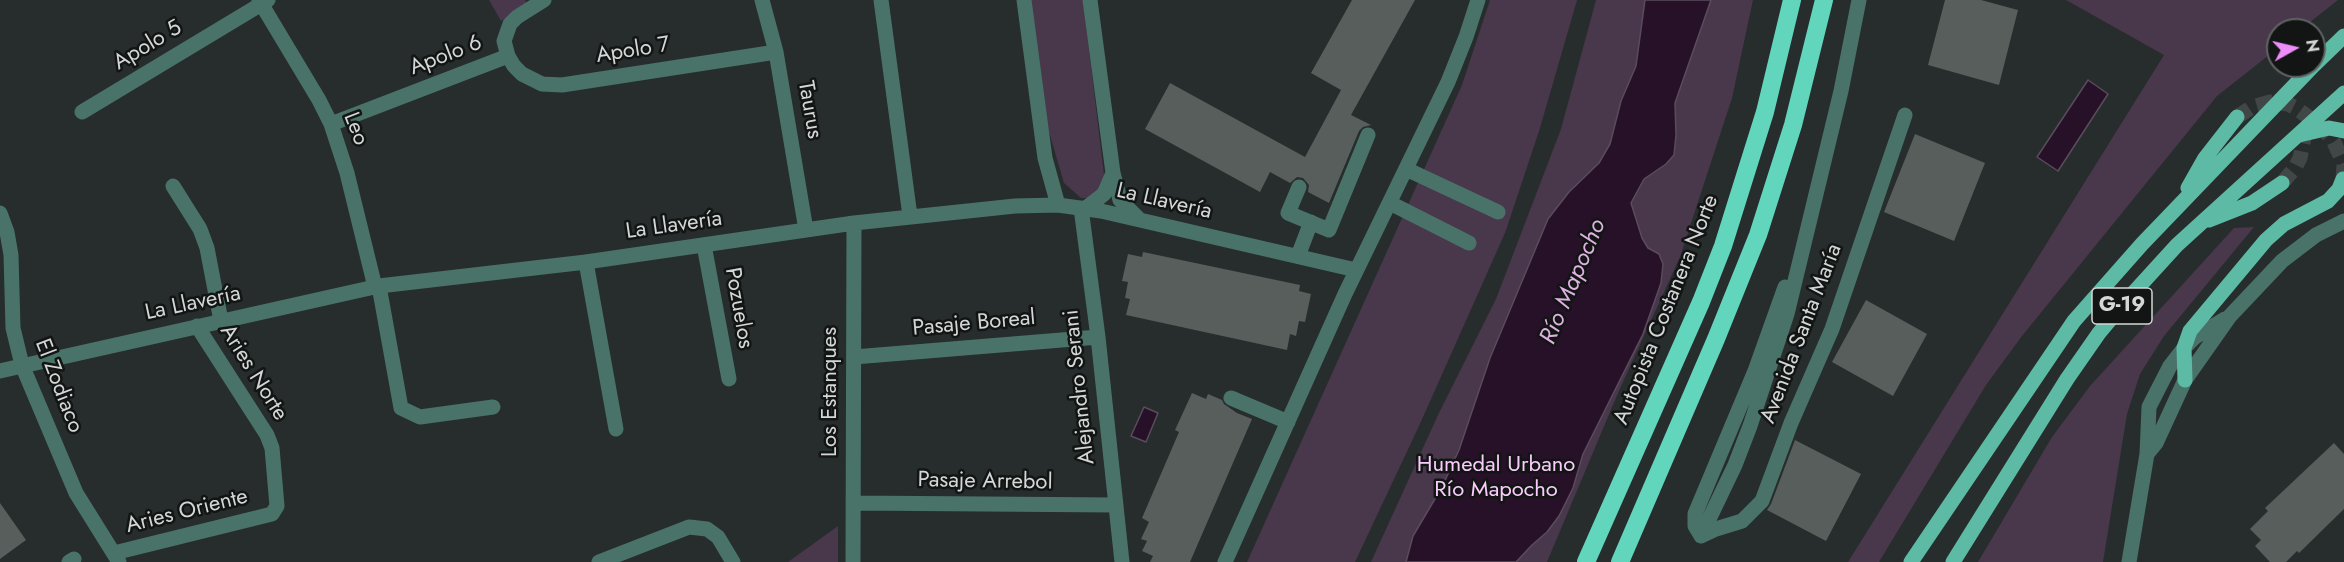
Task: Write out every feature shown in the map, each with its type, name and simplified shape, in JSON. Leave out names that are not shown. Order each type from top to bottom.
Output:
[{"type":"highway","name":"Autopista Costanera Norte","points":[[1586,562],[1701,302],[1723,246],[1765,112],[1792,0]]},
{"type":"highway","points":[[1620,562],[1758,235],[1793,125],[1824,0]]},
{"type":"main road","name":"G-19","points":[[2326,54],[2344,36]]},
{"type":"main road","name":"G-19","points":[[1911,562],[2074,321],[2142,244],[2302,78]]},
{"type":"main road","name":"G-19","points":[[1953,562],[2067,379],[2100,333],[2155,269],[2201,223],[2344,93]]},
{"type":"main road","points":[[2175,211],[2205,158],[2237,117]]},
{"type":"main road","points":[[2296,136],[2329,128],[2344,131]]},
{"type":"main road","points":[[2185,380],[2184,348],[2190,331],[2266,240],[2284,224],[2328,201],[2339,189],[2343,179]]},
{"type":"main road","points":[[2201,223],[2252,203],[2282,183]]},
{"type":"street","name":"Apolo 6","points":[[330,123],[508,56],[504,41],[510,24],[544,0]]},
{"type":"street","name":"Taurus","points":[[762,0],[776,52],[806,230]]},
{"type":"street","points":[[881,0],[910,216]]},
{"type":"street","points":[[1024,0],[1045,158],[1058,205]]},
{"type":"street","points":[[1090,0],[1113,173],[1120,200],[1139,219]]},
{"type":"street","points":[[1225,562],[1356,270],[1448,82],[1478,0]]},
{"type":"street","name":"Avenida Santa María","points":[[1859,0],[1834,120],[1810,216],[1755,371],[1695,514],[1695,526],[1701,536],[1742,521],[1762,501],[1791,423],[1832,329],[1905,115]]},
{"type":"street","name":"Apolo 5","points":[[82,112],[263,1]]},
{"type":"street","name":"Leo","points":[[263,1],[330,123],[347,173],[377,287],[402,408],[420,417],[494,406]]},
{"type":"street","name":"Apolo 7","points":[[508,56],[522,74],[542,84],[552,85],[776,52]]},
{"type":"street","points":[[1299,187],[1288,213],[1329,230],[1368,135]]},
{"type":"street","points":[[1406,169],[1498,213]]},
{"type":"street","points":[[1084,208],[1104,194],[1113,173]]},
{"type":"street","points":[[173,186],[200,229],[207,248],[221,321]]},
{"type":"street","points":[[1390,203],[1469,243]]},
{"type":"street","name":"La Llavería","points":[[0,370],[377,287],[586,262],[854,223],[1015,206],[1058,205],[1084,208],[1356,270]]},
{"type":"street","name":"Alejandro Serani","points":[[1084,208],[1122,562]]},
{"type":"street","name":"El Zodiaco","points":[[0,213],[7,232],[13,328],[22,365],[76,493],[116,558]]},
{"type":"street","points":[[2147,454],[2156,443],[2185,380],[2230,316],[2282,261],[2316,236],[2344,220]]},
{"type":"street","points":[[1298,256],[1311,222]]},
{"type":"street","name":"Los Estanques","points":[[853,562],[854,223]]},
{"type":"street","name":"Pozuelos","points":[[704,245],[729,380]]},
{"type":"street","points":[[586,262],[616,429]]},
{"type":"street","points":[[2129,562],[2147,454],[2149,407],[2170,366],[2184,348],[2195,337],[2230,316]]},
{"type":"street","name":"Aries Norte","points":[[197,326],[267,435],[272,448],[277,506],[272,514]]},
{"type":"street","name":"Pasaje Boreal","points":[[854,357],[1098,337]]},
{"type":"street","points":[[1231,398],[1288,422]]},
{"type":"street","name":"Pasaje Arrebol","points":[[853,503],[1116,506]]},
{"type":"street","name":"Aries Oriente","points":[[116,558],[272,514]]},
{"type":"street","points":[[599,562],[689,528],[707,529],[718,537],[733,562]]},
{"type":"green space","points":[[489,0],[525,0],[528,5],[501,21]]},
{"type":"green space","points":[[1030,0],[1083,0],[1105,183],[1096,198],[1081,198],[1064,183],[1047,125]]},
{"type":"green space","points":[[1490,0],[1577,0],[1540,128],[1505,233],[1419,426],[1355,562],[1247,562],[1462,85]]},
{"type":"green space","name":"Humedal Urbano Río Mapocho","points":[[1596,0],[1753,0],[1732,98],[1680,257],[1618,393],[1547,562],[1371,562],[1438,415],[1496,299],[1561,129]]},
{"type":"green space","points":[[2066,0],[2338,0],[2315,18],[2266,18],[2266,57],[2217,96],[2022,336],[1986,385],[1879,562],[1848,562],[2164,55]]},
{"type":"green space","points":[[2254,227],[2164,336],[2140,374],[2127,414],[2103,562],[1978,562],[2052,437],[2090,386],[2234,228]]},
{"type":"green space","points":[[838,526],[838,562],[788,562]]},
{"type":"water","name":"Humedal Urbano Río Mapocho","points":[[1645,0],[1711,0],[1675,103],[1674,155],[1666,164],[1644,179],[1631,203],[1642,238],[1648,248],[1659,254],[1663,264],[1661,283],[1643,334],[1583,454],[1573,488],[1559,516],[1547,532],[1516,562],[1406,562],[1413,536],[1442,487],[1459,450],[1490,358],[1548,219],[1569,192],[1599,163],[1610,144],[1621,101],[1636,66]]},
{"type":"water","points":[[2088,80],[2108,94],[2058,171],[2037,157]]},
{"type":"water","points":[[1144,407],[1158,413],[1146,442],[1131,436]]},
{"type":"building","points":[[1352,0],[1415,0],[1351,115],[1371,125],[1359,131],[1329,203],[1308,192],[1309,185],[1303,178],[1297,177],[1290,183],[1270,172],[1260,192],[1145,129],[1170,83],[1305,157],[1341,90],[1311,73]]},
{"type":"building","points":[[1945,0],[1981,0],[2018,10],[1999,85],[1928,65]]},
{"type":"building","points":[[1915,134],[1985,163],[1954,241],[1884,212]]},
{"type":"building","points":[[1143,252],[1300,285],[1299,291],[1311,294],[1305,322],[1299,321],[1296,336],[1290,334],[1287,350],[1126,315],[1130,299],[1125,298],[1128,282],[1122,281],[1128,254],[1142,257]]},
{"type":"building","points":[[1866,300],[1927,334],[1893,396],[1832,362]]},
{"type":"building","points":[[1192,393],[1206,399],[1208,394],[1222,400],[1237,413],[1252,419],[1190,562],[1150,562],[1153,556],[1142,551],[1147,541],[1141,539],[1149,522],[1142,518],[1179,432],[1175,430]]},
{"type":"building","points":[[1795,440],[1861,474],[1826,541],[1767,510]]},
{"type":"building","points":[[2334,443],[2344,454],[2344,509],[2299,553],[2297,551],[2286,562],[2270,562],[2255,546],[2261,540],[2250,529],[2268,511],[2265,508]]},
{"type":"building","points":[[0,503],[26,540],[0,559]]},
{"type":"tunnel","points":[[2237,117],[2252,107],[2270,102],[2288,104],[2296,108],[2322,127],[2334,142],[2344,165],[2343,179]]},
{"type":"tunnel","points":[[2282,183],[2300,158],[2304,138],[2302,121]]},
{"type":"water label","name":"Río Mapocho","points":[[1574,282]]}]
